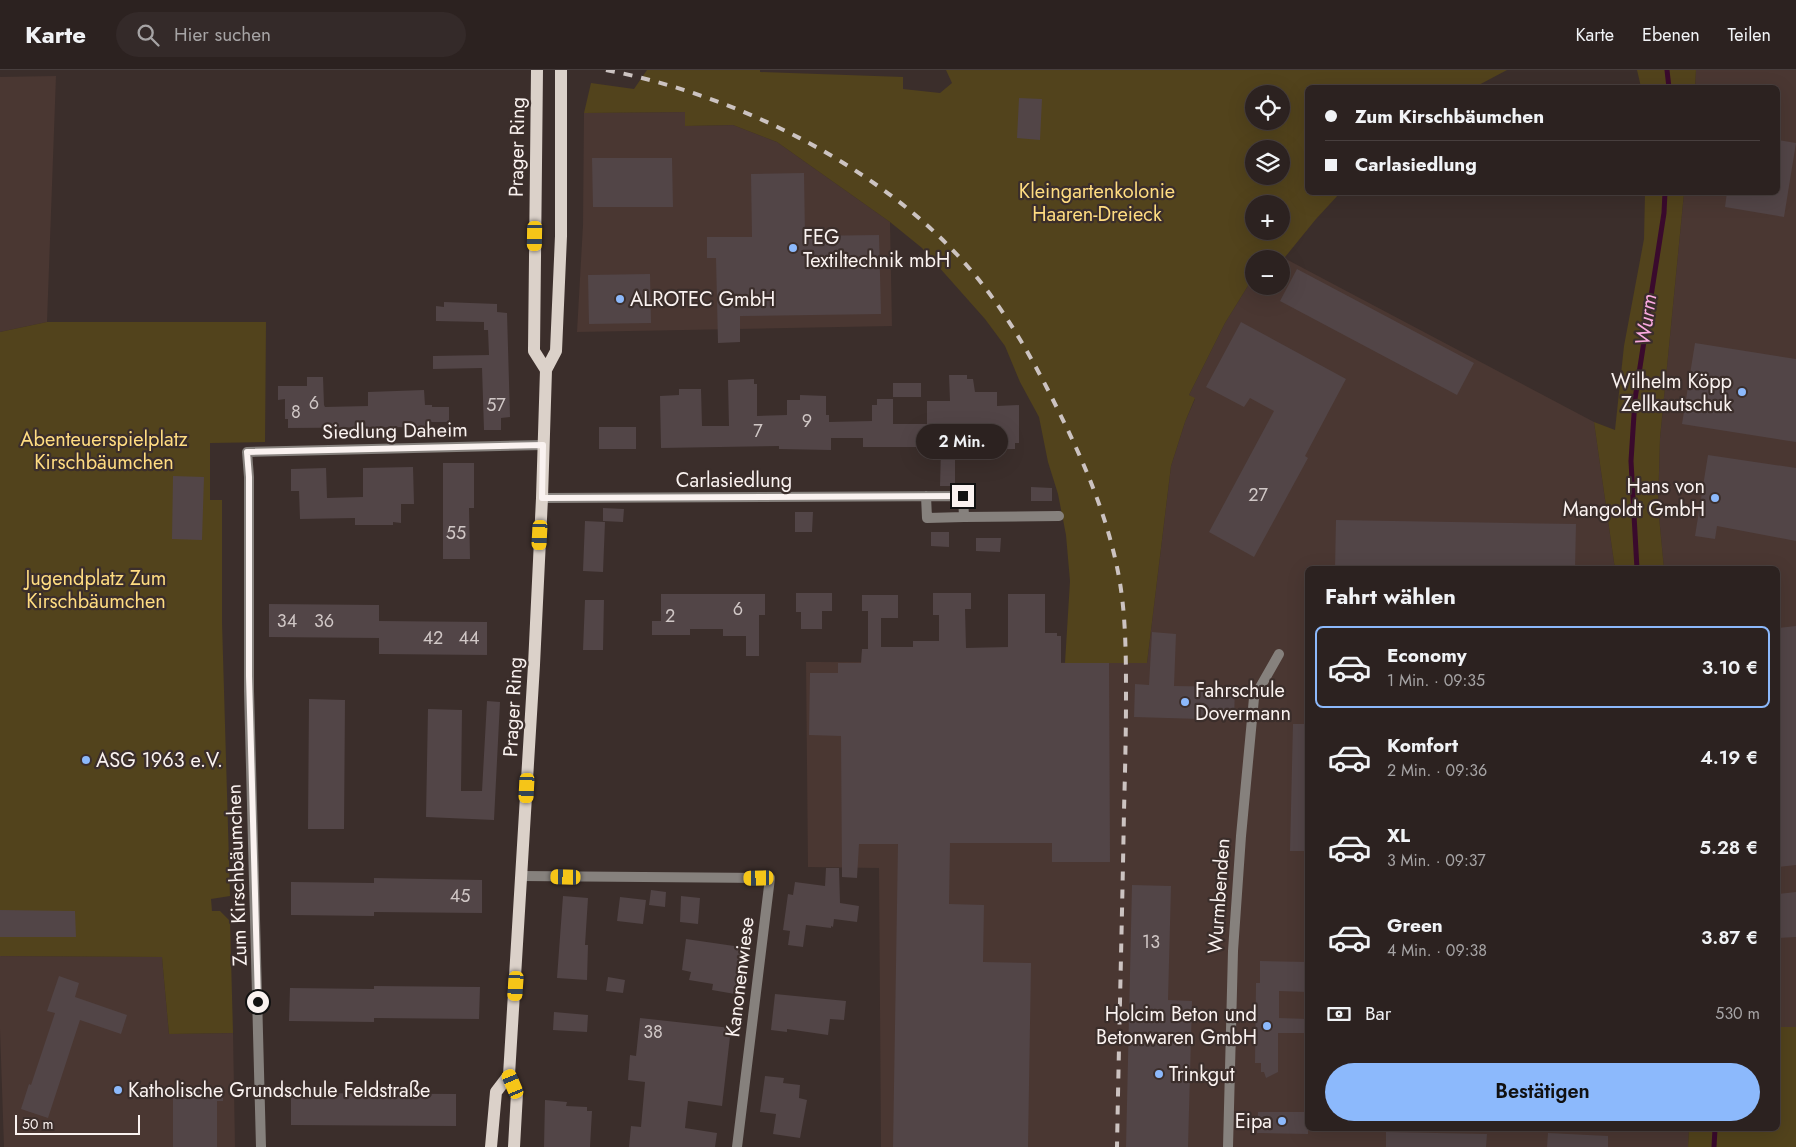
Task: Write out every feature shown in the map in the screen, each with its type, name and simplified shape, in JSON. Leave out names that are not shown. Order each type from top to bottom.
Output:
[{"type":"main road","name":"Prager Ring","points":[[537,70],[534,351],[546,370]]},
{"type":"main road","name":"Prager Ring","points":[[514,1147],[517,1093],[509,1075],[522,876],[542,498],[546,370],[556,351],[561,236],[561,70]]},
{"type":"main road","name":"Prager Ring","points":[[491,1147],[496,1092],[509,1075]]},
{"type":"street","name":"Siedlung Daheim","points":[[247,452],[543,445]]},
{"type":"street","name":"Zum Kirschbäumchen","points":[[247,452],[249,477],[249,690],[262,1147]]},
{"type":"street","points":[[926,496],[927,518],[1059,516]]},
{"type":"street","name":"Carlasiedlung","points":[[542,498],[963,496],[964,517]]},
{"type":"street","name":"Wurmbenden","points":[[1228,1147],[1232,951],[1254,698],[1279,654]]},
{"type":"street","name":"Kanonenwiese","points":[[522,876],[770,878],[737,1147]]},
{"type":"shaded area","points":[[1696,70],[1796,70],[1796,1027],[1780,1027],[1780,566],[1664,566],[1658,506],[1660,438],[1684,195],[1780,195],[1780,85],[1695,85]]},
{"type":"shaded area","points":[[56,76],[47,322],[0,332],[0,77]]},
{"type":"shaded area","points":[[685,112],[686,126],[733,125],[777,142],[890,222],[892,326],[577,332],[583,225],[584,113]]},
{"type":"shaded area","points":[[1290,261],[1594,422],[1615,566],[1305,566],[1305,1131],[1689,1131],[1688,1147],[881,1147],[879,868],[808,867],[806,662],[1147,663],[1171,466],[1185,422],[1195,399],[1189,395],[1225,323],[1245,291],[1245,295],[1290,295]]},
{"type":"shaded area","name":"Katholische Grundschule Feldstraße","points":[[0,956],[162,957],[169,1034],[233,1033],[235,1147],[4,1147],[0,1029]]},
{"type":"green space","name":"Kleingartenkolonie Haaren-Dreieck","points":[[647,70],[760,70],[760,72],[903,77],[903,89],[940,93],[952,83],[946,70],[1507,70],[1479,85],[1305,85],[1305,195],[1338,195],[1290,251],[1245,250],[1245,291],[1225,323],[1189,395],[1195,398],[1171,466],[1147,663],[1065,663],[1070,581],[1066,535],[1039,417],[1020,382],[1005,346],[985,319],[922,248],[890,222],[777,142],[733,125],[685,126],[685,112],[584,113],[591,83],[634,89]]},
{"type":"green space","points":[[1637,70],[1696,70],[1695,85],[1641,85]]},
{"type":"green space","points":[[1645,195],[1684,195],[1660,438],[1658,506],[1664,566],[1615,566],[1594,422],[1615,430],[1624,346],[1644,239]]},
{"type":"green space","points":[[47,322],[266,322],[265,442],[210,443],[210,500],[222,500],[222,622],[230,896],[211,899],[212,911],[220,911],[230,921],[233,1033],[169,1034],[162,957],[0,956],[0,332]]},
{"type":"green space","points":[[1780,1027],[1796,1027],[1796,1147],[1688,1147],[1689,1131],[1780,1131]]},
{"type":"building","points":[[1019,98],[1042,99],[1040,140],[1017,138]]},
{"type":"building","points":[[1780,140],[1796,143],[1784,217],[1725,207],[1727,195],[1780,195]]},
{"type":"building","points":[[592,158],[672,158],[673,207],[593,207]]},
{"type":"building","name":"FEG Textiltechnik mbH","points":[[804,173],[805,236],[879,235],[881,314],[740,316],[740,342],[718,343],[716,258],[707,258],[707,237],[752,237],[751,174]]},
{"type":"building","points":[[1297,269],[1474,363],[1457,395],[1280,301],[1283,295],[1290,295],[1290,282]]},
{"type":"building","name":"ALROTEC GmbH","points":[[650,274],[651,323],[589,324],[588,275]]},
{"type":"building","points":[[444,302],[497,304],[497,312],[507,313],[510,417],[501,418],[501,430],[484,430],[482,368],[433,369],[433,356],[489,355],[488,330],[484,330],[484,322],[436,321],[436,306],[444,307]]},
{"type":"building","points":[[1241,322],[1346,379],[1305,456],[1308,458],[1254,557],[1209,532],[1274,411],[1250,398],[1244,407],[1206,387]]},
{"type":"building","name":"Wilhelm Köpp Zellkautschuk","points":[[1695,343],[1796,359],[1796,442],[1682,424]]},
{"type":"building","points":[[949,375],[967,375],[967,379],[973,379],[975,392],[997,392],[997,406],[1019,405],[1019,443],[1015,443],[1015,449],[955,450],[955,486],[940,486],[941,449],[863,447],[863,438],[831,438],[831,450],[779,449],[779,446],[661,448],[660,396],[679,395],[679,389],[701,389],[702,426],[729,426],[728,380],[754,379],[754,384],[757,384],[757,416],[787,415],[787,400],[800,400],[800,395],[826,396],[826,415],[829,415],[829,422],[872,421],[872,405],[877,405],[877,399],[893,399],[893,424],[927,424],[927,401],[950,401]]},
{"type":"building","points":[[307,377],[323,377],[325,407],[368,406],[368,392],[424,390],[425,405],[449,407],[449,422],[425,422],[425,427],[288,428],[288,419],[285,419],[285,399],[278,400],[278,386],[307,386]]},
{"type":"building","points":[[893,383],[921,383],[921,397],[893,397]]},
{"type":"building","points":[[599,427],[636,427],[636,449],[599,449]]},
{"type":"building","name":"Hans von Mangoldt GmbH","points":[[1708,455],[1796,468],[1796,541],[1717,526],[1715,539],[1695,536]]},
{"type":"building","points":[[443,463],[474,463],[474,508],[469,508],[470,559],[443,559]]},
{"type":"building","points":[[413,467],[414,504],[401,504],[401,523],[393,522],[393,525],[355,525],[355,518],[300,519],[299,491],[291,491],[291,469],[326,468],[327,498],[363,497],[363,468]]},
{"type":"building","points":[[173,476],[204,477],[202,540],[172,539]]},
{"type":"building","points":[[1031,487],[1052,488],[1052,501],[1031,501]]},
{"type":"building","points":[[603,508],[624,509],[623,522],[603,521]]},
{"type":"building","points":[[795,512],[813,512],[812,532],[795,532]]},
{"type":"building","points":[[1336,520],[1576,524],[1575,566],[1335,566]]},
{"type":"building","points":[[585,521],[605,522],[603,572],[583,571]]},
{"type":"building","points":[[931,532],[949,532],[949,547],[931,546]]},
{"type":"building","points":[[976,538],[1001,538],[1000,552],[976,551]]},
{"type":"building","points":[[796,593],[832,593],[832,611],[822,611],[822,629],[801,629],[801,612],[796,612]]},
{"type":"building","points":[[933,593],[971,593],[971,609],[965,609],[966,648],[1008,647],[1008,594],[1045,594],[1045,633],[1057,633],[1057,636],[1061,636],[1061,663],[1109,663],[1110,862],[1052,862],[1052,843],[950,843],[949,904],[984,905],[983,962],[1031,963],[1028,1147],[893,1147],[898,844],[859,844],[857,878],[842,877],[841,736],[809,735],[810,673],[838,673],[838,663],[861,663],[862,649],[868,649],[868,611],[862,611],[862,595],[898,595],[898,618],[881,618],[881,647],[913,647],[913,641],[939,641],[939,615],[933,615]]},
{"type":"building","points":[[661,594],[765,594],[765,615],[759,615],[759,656],[746,656],[746,636],[723,636],[723,629],[690,629],[690,635],[652,635],[652,621],[661,621]]},
{"type":"building","points":[[585,600],[604,600],[603,650],[583,650]]},
{"type":"building","points":[[269,604],[379,605],[379,621],[487,622],[487,655],[379,654],[379,638],[269,637]]},
{"type":"building","points":[[1796,626],[1796,865],[1780,867],[1780,628]]},
{"type":"building","name":"Fahrschule Dovermann","points":[[1152,632],[1176,634],[1174,686],[1235,687],[1234,720],[1134,717],[1135,684],[1149,685]]},
{"type":"building","points":[[309,699],[345,700],[344,829],[308,829]]},
{"type":"building","points":[[487,701],[500,702],[494,820],[426,817],[428,709],[462,710],[461,791],[482,791]]},
{"type":"building","points":[[1293,724],[1305,724],[1305,851],[1290,851]]},
{"type":"building","points":[[826,868],[839,868],[840,903],[859,906],[857,922],[834,919],[833,927],[831,926],[831,928],[806,925],[803,947],[788,945],[790,931],[783,930],[788,894],[793,895],[795,882],[825,886]]},
{"type":"building","points":[[374,878],[482,880],[482,913],[374,912],[374,916],[291,915],[291,882],[374,883]]},
{"type":"building","name":"Trinkgut","points":[[1132,885],[1171,886],[1168,1000],[1192,1001],[1188,1147],[1126,1147]]},
{"type":"building","points":[[651,890],[666,892],[665,907],[649,905]]},
{"type":"building","points":[[1796,892],[1796,937],[1780,938],[1780,894]]},
{"type":"building","points":[[563,896],[588,898],[585,945],[588,945],[587,980],[557,978]]},
{"type":"building","points":[[681,896],[700,898],[698,924],[680,922]]},
{"type":"building","points":[[620,897],[646,900],[643,924],[617,921]]},
{"type":"building","points":[[0,910],[75,911],[76,937],[0,937]]},
{"type":"building","points":[[686,939],[741,947],[735,994],[712,990],[713,984],[689,980],[691,972],[682,970]]},
{"type":"building","points":[[1260,961],[1305,962],[1305,992],[1279,991],[1279,1018],[1305,1019],[1305,1033],[1278,1033],[1278,1072],[1266,1078],[1264,1072],[1261,1072],[1261,1063],[1255,1063],[1256,983],[1260,983]]},
{"type":"building","points":[[59,976],[79,983],[75,997],[127,1015],[121,1034],[80,1020],[48,1118],[21,1109],[55,1013],[47,1011]]},
{"type":"building","points":[[608,977],[625,980],[623,993],[606,991]]},
{"type":"building","points":[[374,986],[480,987],[479,1019],[374,1018],[374,1022],[289,1021],[290,988],[374,989]]},
{"type":"building","points":[[775,994],[846,1001],[844,1020],[830,1019],[828,1035],[787,1029],[787,1032],[771,1030]]},
{"type":"building","points":[[554,1012],[588,1015],[587,1032],[553,1030]]},
{"type":"building","points":[[640,1018],[731,1028],[722,1106],[688,1101],[685,1128],[717,1133],[715,1147],[629,1147],[631,1126],[641,1127],[645,1082],[628,1080],[630,1055],[636,1056]]},
{"type":"building","points":[[765,1076],[784,1078],[783,1083],[800,1085],[799,1098],[807,1100],[800,1138],[773,1134],[776,1114],[760,1112]]},
{"type":"building","points":[[173,1088],[223,1088],[223,1101],[217,1101],[217,1147],[173,1147]]},
{"type":"building","points":[[291,1093],[456,1094],[456,1126],[291,1125]]},
{"type":"building","points":[[545,1100],[567,1102],[566,1106],[587,1107],[587,1111],[592,1111],[590,1147],[544,1147]]},
{"type":"building","name":"Eipa","points":[[1258,1112],[1305,1112],[1305,1131],[1308,1131],[1308,1134],[1257,1133]]},
{"type":"building","points":[[1386,1132],[1487,1134],[1486,1147],[1386,1147]]},
{"type":"building","points":[[1548,1133],[1608,1136],[1608,1147],[1547,1147]]},
{"type":"waterway","name":"Wurm","points":[[1667,70],[1669,85]]},
{"type":"waterway","name":"Wurm","points":[[1637,566],[1631,461],[1635,399],[1664,213],[1665,195]]},
{"type":"waterway","name":"Wurm","points":[[1714,1147],[1715,1131]]},
{"type":"railway","points":[[606,70],[657,82],[709,98],[760,119],[810,144],[858,173],[903,205],[944,241],[991,295],[1013,327],[1051,395],[1069,432],[1088,474],[1110,539],[1120,583],[1125,625],[1126,740],[1117,1147]]},
{"type":"place","name":"FEG Textiltechnik mbH","points":[[793,248]]},
{"type":"place","name":"ALROTEC GmbH","points":[[620,299]]},
{"type":"place","name":"Wilhelm Köpp Zellkautschuk","points":[[1742,392]]},
{"type":"place","name":"Hans von Mangoldt GmbH","points":[[1715,498]]},
{"type":"place","name":"Fahrschule Dovermann","points":[[1185,702]]},
{"type":"place","name":"ASG 1963 e.V.","points":[[86,760]]},
{"type":"place","name":"Holcim Beton und Betonwaren GmbH","points":[[1267,1026]]},
{"type":"place","name":"Trinkgut","points":[[1159,1074]]},
{"type":"place","name":"Katholische Grundschule Feldstraße","points":[[118,1090]]},
{"type":"place","name":"Eipa","points":[[1282,1121]]},
{"type":"route","points":[[258,1002],[249,690],[249,477],[247,452],[543,445],[542,498],[963,496]]},
{"type":"park label","name":"Abenteuerspielplatz Kirschbäumchen","points":[[104,450]]},
{"type":"park label","name":"Jugendplatz Zum Kirschbäumchen","points":[[96,590]]}]
